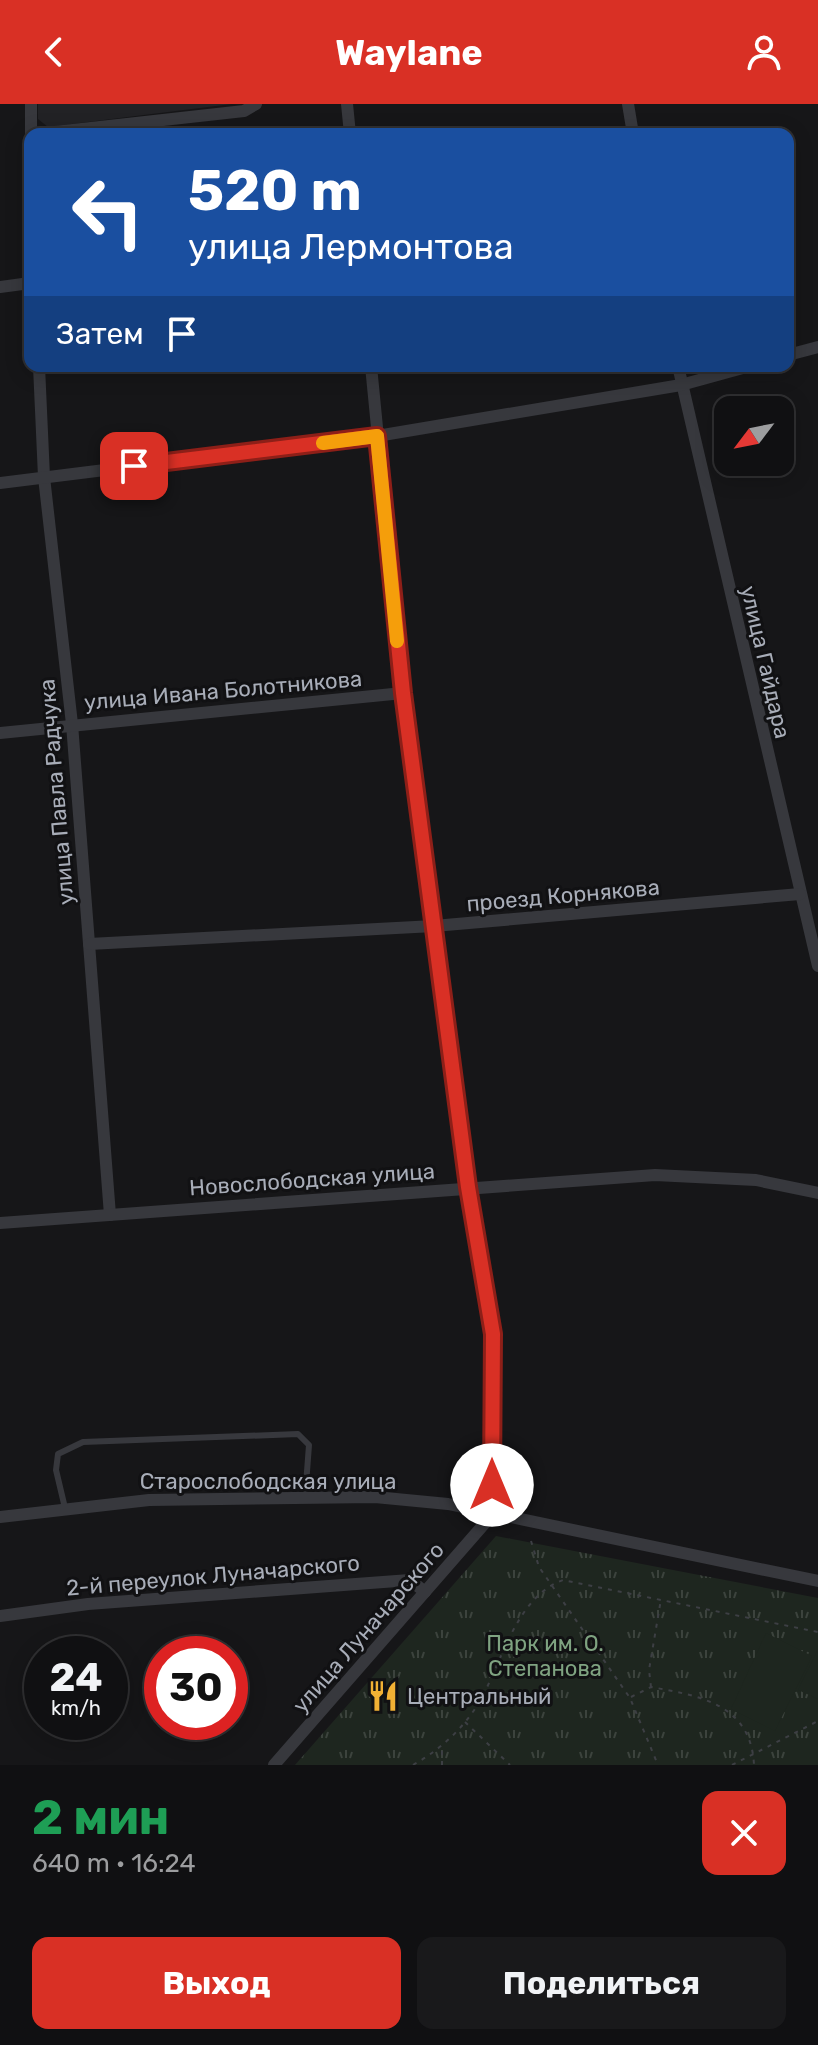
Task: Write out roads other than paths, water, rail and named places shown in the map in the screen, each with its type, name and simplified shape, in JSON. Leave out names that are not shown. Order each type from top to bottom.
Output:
[{"type":"street","points":[[31,104],[31,128]]},
{"type":"street","points":[[91,128],[244,111],[256,104]]},
{"type":"street","points":[[347,104],[349,128]]},
{"type":"street","points":[[628,104],[632,128]]},
{"type":"street","points":[[0,287],[24,284]]},
{"type":"street","points":[[794,353],[818,347]]},
{"type":"street","name":"улица Павла Радчука","points":[[39,372],[44,477],[72,724],[110,1215]]},
{"type":"street","points":[[372,372],[403,693],[468,1187],[493,1334],[492,1515]]},
{"type":"street","name":"улица Гайдара","points":[[679,372],[818,966]]},
{"type":"street","points":[[0,483],[377,436],[681,385],[728,372]]},
{"type":"street","name":"улица Ивана Болотникова","points":[[0,733],[403,693]]},
{"type":"street","name":"проезд Корнякова","points":[[89,944],[434,926],[800,894]]},
{"type":"street","name":"Новослободская улица","points":[[0,1223],[655,1175],[756,1180],[818,1193]]},
{"type":"street","name":"Старослободская улица","points":[[0,1517],[149,1500],[375,1497],[448,1504],[818,1581]]},
{"type":"street","name":"улица Луначарского","points":[[274,1765],[492,1515]]},
{"type":"street","name":"2-й переулок Луначарского","points":[[0,1616],[88,1604],[410,1580],[425,1592]]},
{"type":"lane","points":[[65,1508],[56,1470],[58,1454],[83,1442],[298,1434],[309,1445],[305,1498]]},
{"type":"place","name":"Центральный","points":[[383,1696]]},
{"type":"park label","name":"Парк им. О. Степанова","points":[[545,1656]]}]
